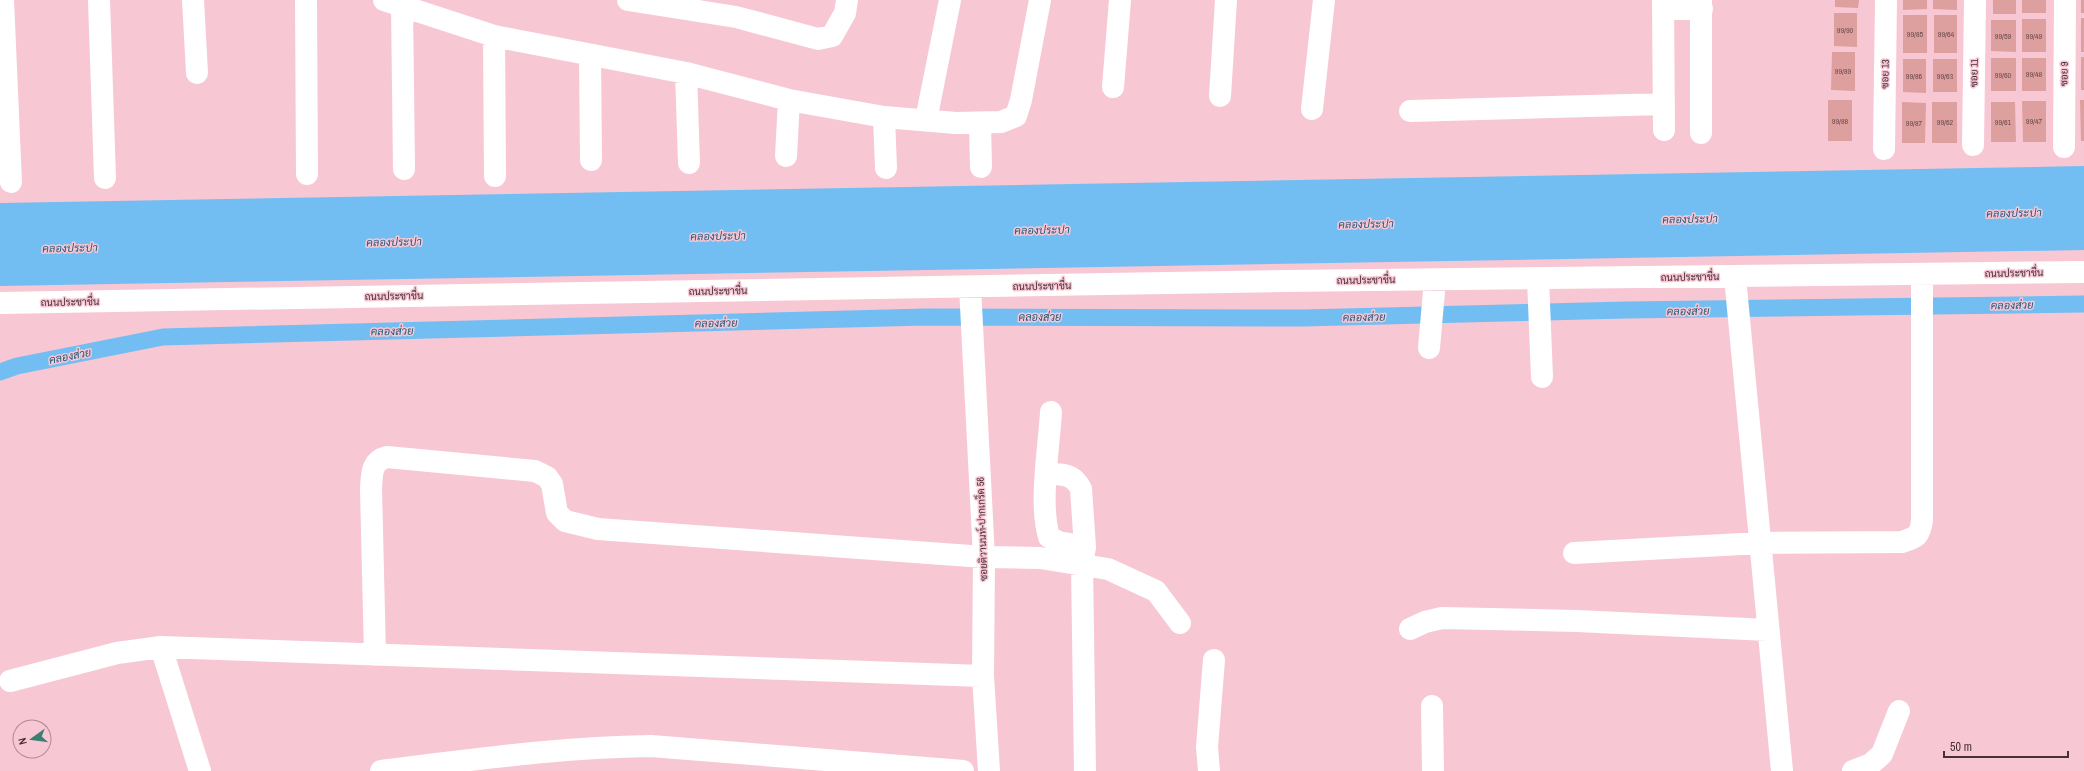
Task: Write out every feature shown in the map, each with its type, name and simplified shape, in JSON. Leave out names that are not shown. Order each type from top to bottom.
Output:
[{"type":"street","points":[[3,0],[11,182]]},
{"type":"street","points":[[99,0],[104,178]]},
{"type":"street","points":[[193,0],[197,73]]},
{"type":"street","points":[[306,0],[307,174]]},
{"type":"street","points":[[632,0],[738,8],[818,39],[832,36],[845,13],[847,0]]},
{"type":"street","points":[[926,120],[950,0]]},
{"type":"street","points":[[404,169],[393,3],[494,36],[686,73],[789,100],[884,117],[980,124],[1001,122],[1016,116],[1021,100],[1040,0]]},
{"type":"street","points":[[1113,87],[1120,0]]},
{"type":"street","points":[[1220,96],[1226,0]]},
{"type":"street","points":[[1312,109],[1324,0]]},
{"type":"street","name":"ซอย 13","points":[[1884,149],[1886,0]]},
{"type":"street","name":"ซอย 11","points":[[1973,145],[1975,0]]},
{"type":"street","name":"ซอย 9","points":[[2064,147],[2065,0]]},
{"type":"street","points":[[1664,130],[1663,5],[1702,5],[1701,133]]},
{"type":"street","points":[[494,36],[495,176]]},
{"type":"street","points":[[590,55],[592,160]]},
{"type":"street","points":[[686,73],[689,163]]},
{"type":"street","points":[[786,156],[789,100]]},
{"type":"street","points":[[1410,111],[1664,104]]},
{"type":"street","points":[[884,117],[886,168]]},
{"type":"street","points":[[980,124],[982,167]]},
{"type":"street","name":"ถนนประชาชื่น","points":[[0,303],[971,306],[1435,280],[2084,272]]},
{"type":"street","points":[[1574,553],[1760,543],[1902,542],[1915,538],[1921,530],[1922,274]]},
{"type":"street","points":[[1735,277],[1782,771]]},
{"type":"street","points":[[1538,279],[1542,377]]},
{"type":"street","points":[[1429,348],[1435,280]]},
{"type":"street","name":"ซอยติวานนท์-ปากเกร็ด 56","points":[[971,306],[984,557],[983,676],[989,771]]},
{"type":"street","points":[[1051,412],[1045,504],[1046,526],[1050,537],[1108,569],[1156,590],[1180,623]]},
{"type":"street","points":[[375,655],[371,512],[372,468],[379,459],[388,457],[535,471],[547,476],[552,484],[557,513],[565,521],[598,529],[984,557],[1040,558],[1084,556]]},
{"type":"street","points":[[1047,473],[1070,476],[1077,480],[1081,488],[1084,556],[1085,771]]},
{"type":"street","points":[[1410,629],[1425,622],[1442,618],[1768,630]]},
{"type":"street","points":[[161,647],[200,771]]},
{"type":"street","points":[[10,682],[117,652],[161,647],[983,676]]},
{"type":"street","points":[[1209,771],[1206,747],[1214,660]]},
{"type":"street","points":[[1432,706],[1433,771]]},
{"type":"street","points":[[1853,771],[1871,764],[1882,754],[1899,712]]},
{"type":"street","points":[[381,771],[507,756],[644,746],[963,771]]},
{"type":"water","name":"คลองประปา","points":[[2084,166],[2084,250],[0,286],[0,203]]},
{"type":"building","points":[[1835,0],[1859,0],[1858,8],[1835,7]]},
{"type":"building","points":[[1903,0],[1927,0],[1927,9],[1903,10]]},
{"type":"building","points":[[1933,0],[1957,0],[1957,10],[1933,9]]},
{"type":"building","points":[[1993,0],[2016,0],[2016,14],[1993,14]]},
{"type":"building","points":[[2022,0],[2046,0],[2046,13],[2022,13]]},
{"type":"building","points":[[2081,0],[2084,0],[2084,13],[2081,13]]},
{"type":"building","points":[[1834,13],[1857,13],[1857,47],[1834,46]]},
{"type":"building","points":[[1903,15],[1927,15],[1927,53],[1903,53]]},
{"type":"building","points":[[1934,15],[1957,15],[1957,53],[1934,53]]},
{"type":"building","points":[[2081,18],[2084,18],[2084,52],[2081,52]]},
{"type":"building","points":[[2022,19],[2046,19],[2046,52],[2022,52]]},
{"type":"building","points":[[1991,20],[2016,20],[2016,52],[1991,51]]},
{"type":"building","points":[[1832,52],[1855,52],[1855,91],[1831,90]]},
{"type":"building","points":[[2081,57],[2084,57],[2084,90],[2081,90]]},
{"type":"building","points":[[1991,58],[2016,58],[2016,91],[1991,91]]},
{"type":"building","points":[[2022,58],[2046,58],[2046,91],[2022,91]]},
{"type":"building","points":[[1903,59],[1926,59],[1926,93],[1903,92]]},
{"type":"building","points":[[1933,59],[1957,59],[1957,92],[1933,92]]},
{"type":"building","points":[[1828,100],[1852,100],[1852,141],[1828,141]]},
{"type":"building","points":[[2080,100],[2084,100],[2084,141],[2081,141]]},
{"type":"building","points":[[2022,101],[2046,101],[2046,142],[2023,142]]},
{"type":"building","points":[[1902,102],[1926,103],[1925,143],[1902,143]]},
{"type":"building","points":[[1932,102],[1957,102],[1957,143],[1932,143]]},
{"type":"building","points":[[1991,102],[2015,102],[2016,142],[1991,142]]},
{"type":"waterway","name":"คลองส่วย","points":[[0,372],[17,366],[163,337],[925,317],[1303,318],[1627,310],[2084,304]]}]
